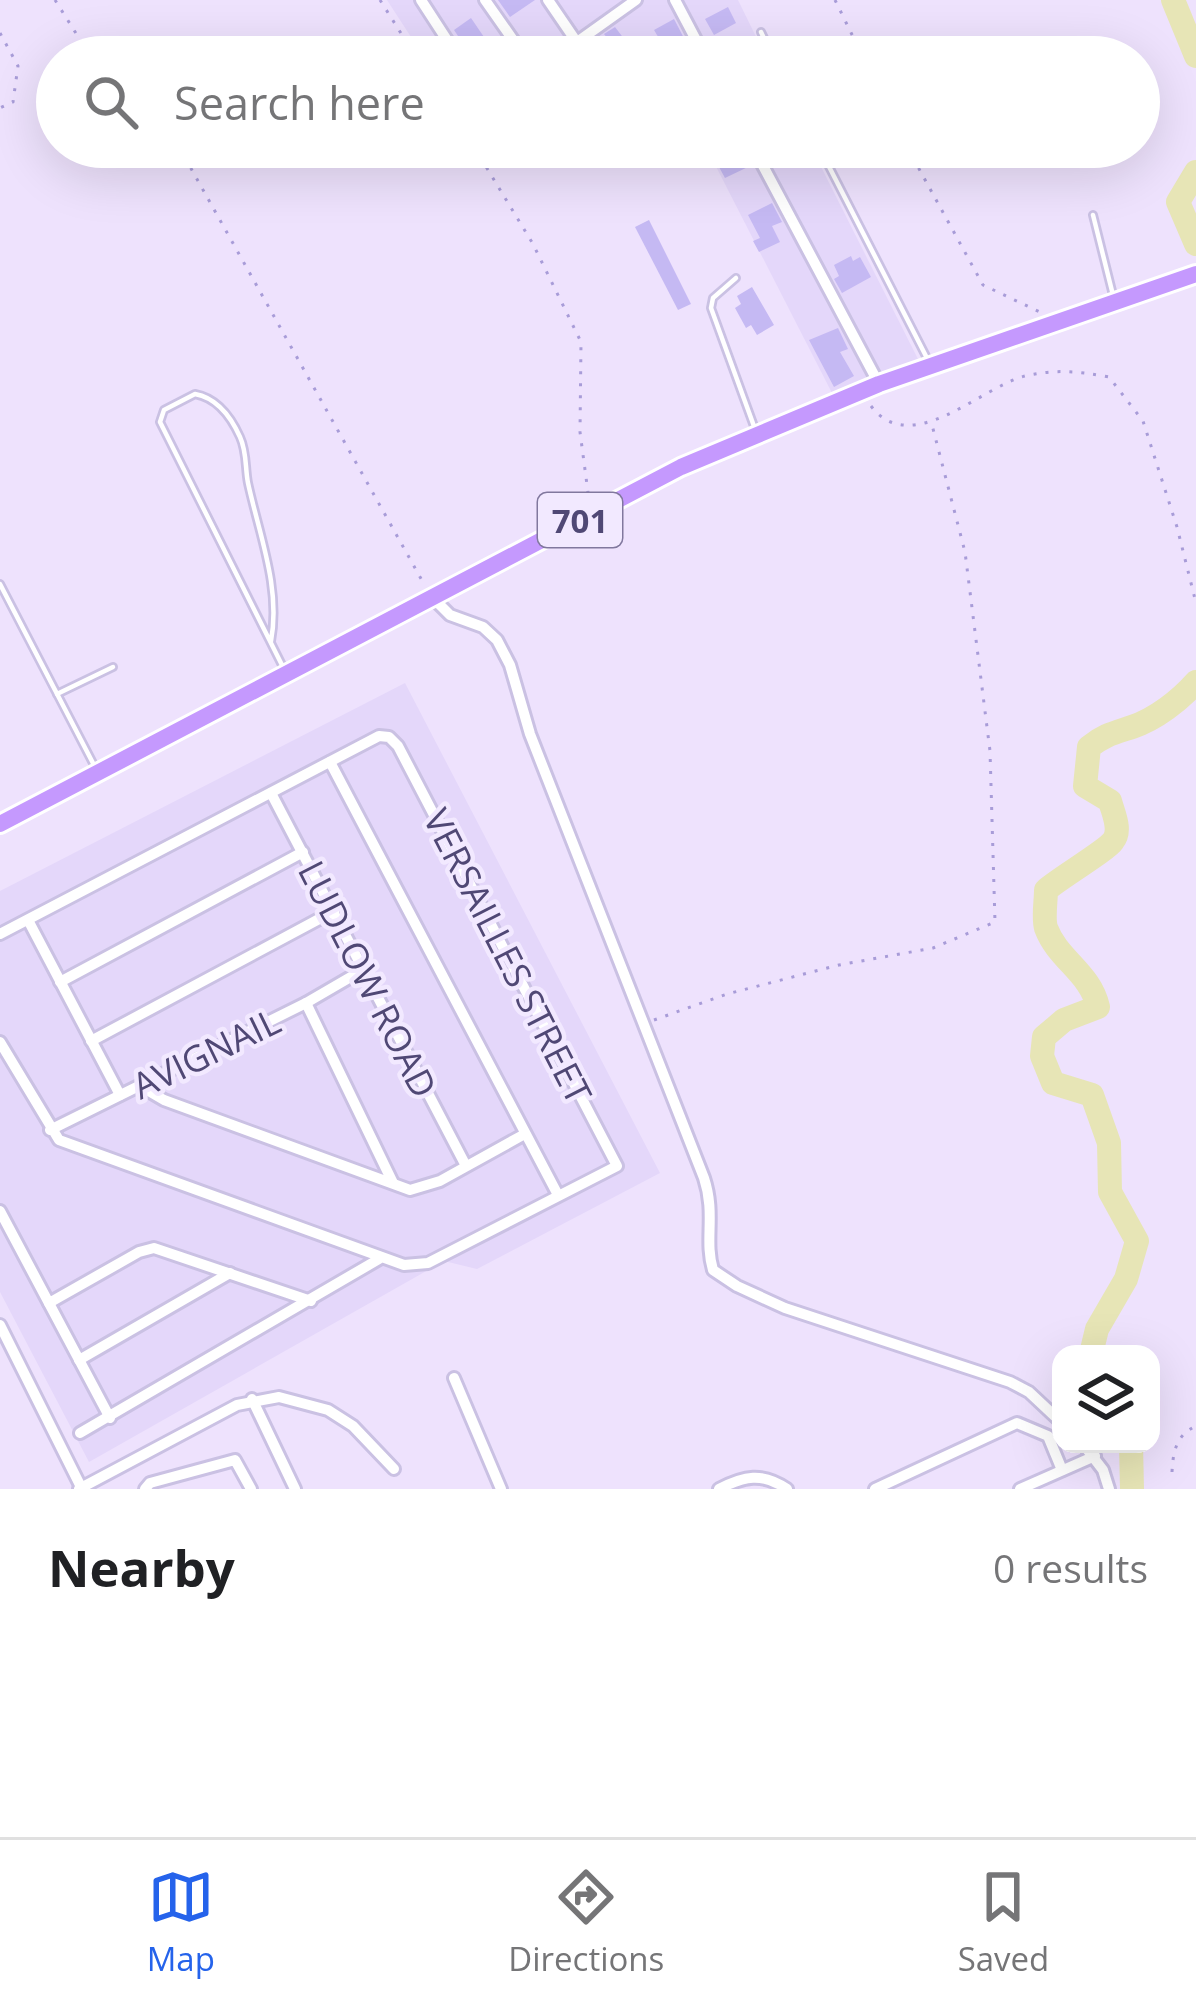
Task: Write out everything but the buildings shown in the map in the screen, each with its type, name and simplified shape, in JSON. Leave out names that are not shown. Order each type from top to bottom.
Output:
[{"type":"main road","name":"701","points":[[0,824],[681,467],[879,384],[1191,275]]},
{"type":"street","points":[[421,0],[444,36]]},
{"type":"street","points":[[485,0],[510,36]]},
{"type":"street","points":[[548,0],[573,36]]},
{"type":"street","points":[[608,0],[617,14]]},
{"type":"street","points":[[584,36],[636,0]]},
{"type":"street","points":[[675,0],[694,36]]},
{"type":"street","points":[[764,168],[879,384]]},
{"type":"street","points":[[431,596],[450,615],[483,627],[497,640],[510,665],[530,734],[712,1202],[712,1270],[785,1308],[1010,1382],[1029,1392],[1052,1416]]},
{"type":"street","name":"VERSAILLES STREET","points":[[330,763],[379,736],[389,737],[398,746],[617,1166],[558,1195]]},
{"type":"street","points":[[0,934],[330,763],[558,1195],[417,1267],[379,1259],[71,1145],[50,1130],[0,1042]]},
{"type":"street","name":"LUDLOW ROAD","points":[[272,793],[465,1164]]},
{"type":"street","points":[[60,982],[303,852]]},
{"type":"street","points":[[91,1041],[334,910]]},
{"type":"street","points":[[28,920],[120,1095]]},
{"type":"street","name":"AVIGNAIL","points":[[50,1130],[307,1003],[361,971]]},
{"type":"street","points":[[307,1003],[393,1183]]},
{"type":"street","points":[[140,1086],[164,1100],[410,1190],[425,1187],[524,1135]]},
{"type":"street","points":[[0,1211],[110,1418]]},
{"type":"street","points":[[49,1303],[154,1248],[311,1301]]},
{"type":"street","points":[[80,1432],[379,1259]]},
{"type":"street","points":[[79,1360],[230,1273]]},
{"type":"street","points":[[0,1325],[81,1488],[253,1399],[280,1396],[328,1410],[352,1426],[394,1469]]},
{"type":"street","points":[[454,1378],[501,1489]]},
{"type":"street","points":[[253,1399],[295,1489]]},
{"type":"street","points":[[875,1489],[1017,1423],[1048,1436],[1063,1470]]},
{"type":"street","points":[[1048,1436],[1052,1433]]},
{"type":"street","points":[[1092,1453],[1109,1489]]},
{"type":"street","points":[[1020,1489],[1095,1456]]},
{"type":"street","points":[[145,1489],[150,1483],[235,1460],[251,1489]]},
{"type":"street","points":[[718,1489],[754,1476],[772,1479],[787,1489]]},
{"type":"lane","points":[[761,32],[763,36]]},
{"type":"lane","points":[[830,168],[925,348],[930,368]]},
{"type":"lane","points":[[1093,215],[1114,301]]},
{"type":"lane","points":[[736,278],[712,298],[710,308],[757,434]]},
{"type":"lane","points":[[271,641],[274,615],[267,556],[242,441],[213,399],[194,394],[164,410],[160,422],[286,673]]},
{"type":"lane","points":[[0,584],[98,772]]},
{"type":"lane","points":[[57,694],[112,667]]},
{"type":"path","points":[[55,0],[78,36]]},
{"type":"path","points":[[380,0],[403,36]]},
{"type":"path","points":[[835,0],[852,36]]},
{"type":"path","points":[[0,33],[18,66],[13,102],[0,108]]},
{"type":"path","points":[[191,168],[431,596]]},
{"type":"path","points":[[487,168],[533,244],[581,342],[580,432],[591,514]]},
{"type":"path","points":[[919,168],[983,285],[1060,320]]},
{"type":"path","points":[[861,391],[876,413],[908,425],[932,421],[1019,377],[1064,369],[1109,377],[1143,421],[1196,603]]},
{"type":"path","points":[[644,1024],[749,988],[933,948],[995,922],[985,707],[965,552],[932,421]]},
{"type":"path","points":[[1172,1472],[1177,1443],[1185,1431],[1196,1426]]},
{"type":"shaded area","points":[[387,0],[738,0],[756,36],[649,36],[410,36]]},
{"type":"shaded area","points":[[717,168],[822,168],[920,363],[833,395]]},
{"type":"shaded area","points":[[405,683],[660,1173],[477,1269],[444,1261],[89,1462],[0,1292],[0,891]]},
{"type":"waterway","points":[[1173,0],[1196,56]]},
{"type":"waterway","points":[[1196,172],[1178,202],[1196,244]]},
{"type":"waterway","points":[[1093,1345],[1097,1329],[1126,1279],[1137,1241],[1110,1192],[1109,1143],[1092,1095],[1053,1083],[1042,1056],[1044,1037],[1064,1020],[1098,1007],[1088,984],[1046,928],[1046,890],[1116,837],[1110,801],[1085,786],[1089,747],[1159,714],[1196,682]]},
{"type":"waterway","points":[[1131,1453],[1132,1489]]}]
